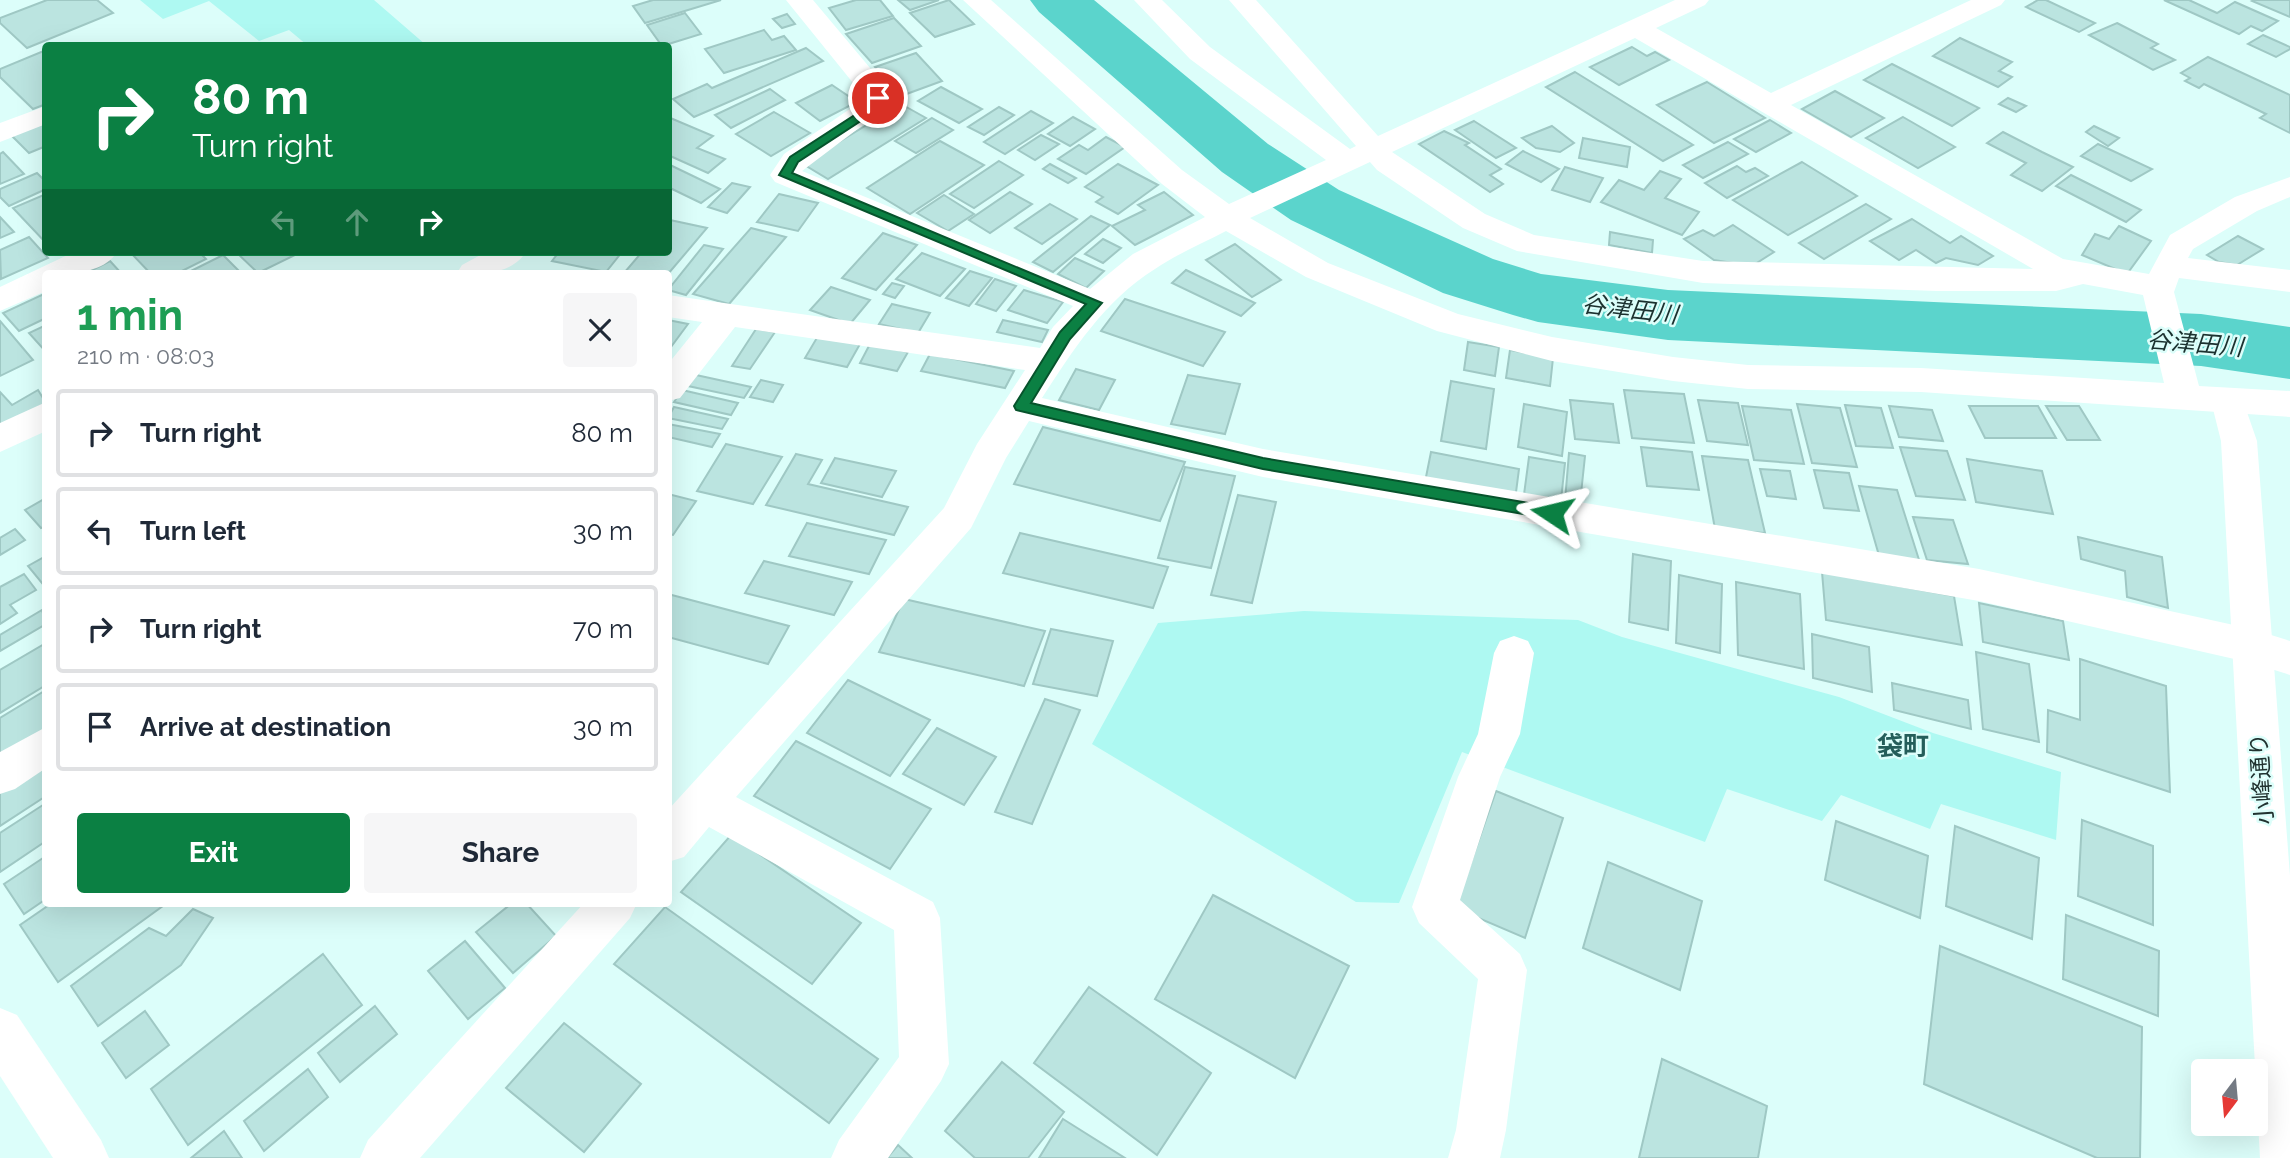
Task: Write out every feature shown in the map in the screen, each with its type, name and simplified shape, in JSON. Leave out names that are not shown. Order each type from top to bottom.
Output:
[{"type":"street","points":[[799,0],[876,93],[878,103],[794,160],[785,175],[1095,303]]},
{"type":"street","points":[[976,0],[1172,177],[1317,270],[1437,318],[1552,349],[1673,369],[1748,377],[2181,387],[2228,401],[2290,404]]},
{"type":"street","points":[[1147,0],[1200,53],[1352,159],[1387,164],[1474,222],[1528,244],[1703,272],[1963,280],[2056,280],[2083,273]]},
{"type":"street","points":[[1242,0],[1352,159]]},
{"type":"street","points":[[672,838],[958,518],[990,453],[1048,360],[1065,335],[1115,282],[1144,261],[1233,215],[1696,0]]},
{"type":"street","points":[[1768,105],[1992,0]]},
{"type":"street","points":[[1636,29],[2055,268],[2162,282],[2290,281]]},
{"type":"street","points":[[0,133],[42,116]]},
{"type":"street","points":[[2181,387],[2162,282],[2181,242],[2246,204],[2290,186]]},
{"type":"street","points":[[62,270],[92,256]]},
{"type":"street","points":[[478,270],[503,256]]},
{"type":"street","points":[[1,298],[42,280]]},
{"type":"street","points":[[672,307],[1048,360]]},
{"type":"street","points":[[672,384],[726,315]]},
{"type":"street","name":"小峰通り","points":[[2228,401],[2239,441],[2271,652],[2287,1145]]},
{"type":"street","points":[[1021,406],[1263,463],[1979,585],[2271,652]]},
{"type":"street","points":[[0,439],[42,417]]},
{"type":"street","points":[[1474,1158],[1481,1130],[1503,970],[1435,907],[1479,777],[1499,734],[1514,653]]},
{"type":"street","points":[[0,775],[42,748]]},
{"type":"street","points":[[705,802],[917,918],[923,1064],[858,1158]]},
{"type":"street","points":[[386,1158],[610,907]]},
{"type":"street","points":[[0,1032],[83,1158]]},
{"type":"shaded area","points":[[140,0],[374,0],[423,42],[303,42],[289,30],[259,41],[209,1],[163,19]]},
{"type":"shaded area","points":[[1304,611],[1578,620],[1622,637],[1839,697],[1933,733],[2061,772],[2056,840],[1941,804],[1930,829],[1841,795],[1822,821],[1727,789],[1705,842],[1462,752],[1399,903],[1356,902],[1092,744],[1158,623]]},
{"type":"building","points":[[47,0],[97,0],[113,13],[27,48],[0,23],[0,18]]},
{"type":"building","points":[[653,0],[721,0],[645,23],[633,6]]},
{"type":"building","points":[[856,0],[880,0],[893,16],[846,30],[829,8]]},
{"type":"building","points":[[898,0],[939,0],[910,10]]},
{"type":"building","points":[[949,0],[974,24],[935,37],[910,13]]},
{"type":"building","points":[[2038,0],[2046,0],[2095,23],[2079,32],[2026,7]]},
{"type":"building","points":[[2164,0],[2189,0],[2217,13],[2235,2],[2278,21],[2262,31],[2251,26],[2239,34]]},
{"type":"building","points":[[2254,0],[2290,0],[2290,17],[2252,1]]},
{"type":"building","points":[[685,13],[701,34],[672,43],[659,42],[647,25]]},
{"type":"building","points":[[787,14],[795,24],[782,28],[773,19]]},
{"type":"building","points":[[894,18],[921,46],[872,63],[846,34]]},
{"type":"building","points":[[2117,23],[2158,44],[2151,48],[2175,60],[2153,70],[2089,35]]},
{"type":"building","points":[[764,30],[772,40],[784,36],[796,50],[724,73],[705,49]]},
{"type":"building","points":[[2263,35],[2290,49],[2276,57],[2248,44]]},
{"type":"building","points":[[1960,38],[2012,62],[1999,71],[2012,77],[1998,87],[1933,56]]},
{"type":"building","points":[[1632,47],[1647,56],[1655,52],[1669,60],[1619,85],[1590,67]]},
{"type":"building","points":[[806,48],[823,61],[694,117],[673,99],[707,84],[712,88]]},
{"type":"building","points":[[42,52],[42,106],[33,109],[0,77],[0,69]]},
{"type":"building","points":[[916,53],[942,81],[901,96],[875,67]]},
{"type":"building","points":[[2208,57],[2290,95],[2290,133],[2260,118],[2266,114],[2204,84],[2199,88],[2185,81],[2190,78],[2181,73]]},
{"type":"building","points":[[1892,64],[1979,108],[1952,126],[1864,80]]},
{"type":"building","points":[[1575,72],[1693,145],[1663,161],[1546,87]]},
{"type":"building","points":[[1707,82],[1765,118],[1714,143],[1657,105]]},
{"type":"building","points":[[832,85],[857,102],[820,121],[796,103]]},
{"type":"building","points":[[941,87],[982,109],[959,123],[918,101]]},
{"type":"building","points":[[770,89],[785,100],[731,128],[715,115]]},
{"type":"building","points":[[1835,91],[1884,118],[1851,137],[1802,109]]},
{"type":"building","points":[[2008,98],[2026,106],[2016,112],[1999,104]]},
{"type":"building","points":[[901,104],[926,118],[828,179],[803,164]]},
{"type":"building","points":[[999,107],[1014,115],[984,135],[968,127]]},
{"type":"building","points":[[1031,111],[1053,123],[1005,154],[984,142]]},
{"type":"building","points":[[774,112],[810,133],[771,156],[736,134]]},
{"type":"building","points":[[1073,117],[1095,129],[1070,146],[1048,134]]},
{"type":"building","points":[[1903,117],[1955,147],[1918,168],[1866,138]]},
{"type":"building","points":[[932,118],[953,130],[916,153],[895,141]]},
{"type":"building","points":[[672,119],[713,136],[697,148],[725,159],[708,173],[672,157]]},
{"type":"building","points":[[1770,120],[1791,133],[1756,152],[1734,139]]},
{"type":"building","points":[[1474,121],[1516,148],[1496,158],[1455,130]]},
{"type":"building","points":[[42,122],[42,148],[29,153],[11,135]]},
{"type":"building","points":[[1552,126],[1574,143],[1560,152],[1536,148],[1522,138]]},
{"type":"building","points":[[2094,126],[2119,138],[2108,146],[2086,132]]},
{"type":"building","points":[[1444,131],[1469,143],[1465,145],[1501,169],[1490,175],[1503,184],[1490,192],[1419,144]]},
{"type":"building","points":[[2003,132],[2073,167],[2042,191],[2011,175],[2026,163],[1987,143]]},
{"type":"building","points":[[1041,135],[1059,144],[1035,160],[1018,150]]},
{"type":"building","points":[[1106,137],[1125,147],[1086,174],[1058,159],[1079,145],[1088,150]]},
{"type":"building","points":[[1583,138],[1630,147],[1627,167],[1579,158]]},
{"type":"building","points":[[940,141],[984,165],[910,214],[867,188]]},
{"type":"building","points":[[1728,142],[1748,154],[1703,178],[1683,165]]},
{"type":"building","points":[[2098,144],[2152,169],[2131,181],[2081,156]]},
{"type":"building","points":[[1523,151],[1559,169],[1541,182],[1506,164]]},
{"type":"building","points":[[3,152],[24,174],[0,184],[0,154]]},
{"type":"building","points":[[999,161],[1023,175],[974,208],[950,194]]},
{"type":"building","points":[[1802,162],[1857,196],[1788,235],[1733,200]]},
{"type":"building","points":[[1050,164],[1076,178],[1068,183],[1043,169]]},
{"type":"building","points":[[1118,164],[1158,185],[1118,214],[1096,202],[1103,197],[1085,187]]},
{"type":"building","points":[[672,166],[720,189],[701,203],[672,189]]},
{"type":"building","points":[[1737,166],[1746,172],[1755,168],[1768,176],[1727,198],[1705,183]]},
{"type":"building","points":[[1565,167],[1603,178],[1590,202],[1552,190]]},
{"type":"building","points":[[1660,171],[1681,179],[1665,198],[1699,212],[1682,235],[1601,202],[1619,180],[1644,190]]},
{"type":"building","points":[[37,173],[42,178],[42,191],[9,206],[0,197],[0,189]]},
{"type":"building","points":[[2071,175],[2141,210],[2126,222],[2056,186]]},
{"type":"building","points":[[732,183],[750,187],[727,213],[708,207]]},
{"type":"building","points":[[1010,192],[1032,204],[990,233],[969,220]]},
{"type":"building","points":[[1164,192],[1193,215],[1135,245],[1112,226],[1145,210],[1138,205]]},
{"type":"building","points":[[779,194],[818,203],[798,231],[757,222]]},
{"type":"building","points":[[944,195],[974,214],[948,231],[917,213]]},
{"type":"building","points":[[42,196],[42,239],[13,208]]},
{"type":"building","points":[[1050,204],[1077,219],[1042,244],[1015,228]]},
{"type":"building","points":[[1866,204],[1891,219],[1824,259],[1799,243]]},
{"type":"building","points":[[1091,216],[1110,225],[1053,272],[1033,262]]},
{"type":"building","points":[[0,217],[14,232],[0,238]]},
{"type":"building","points":[[1912,219],[1950,243],[1961,236],[1993,256],[1978,265],[1946,258],[1936,263],[1916,250],[1899,260],[1870,241]]},
{"type":"building","points":[[672,220],[707,228],[671,270],[627,270],[639,256],[672,256]]},
{"type":"building","points":[[1733,225],[1774,252],[1752,266],[1714,260],[1684,239],[1703,230],[1714,236]]},
{"type":"building","points":[[2119,226],[2151,241],[2127,274],[2082,255],[2095,234],[2109,239]]},
{"type":"building","points":[[751,228],[786,237],[729,304],[693,294]]},
{"type":"building","points":[[1610,232],[1653,240],[1652,253],[1609,245]]},
{"type":"building","points":[[883,233],[917,245],[876,290],[842,278]]},
{"type":"building","points":[[2238,236],[2263,249],[2237,265],[2219,262],[2207,255]]},
{"type":"building","points":[[29,237],[42,251],[42,256],[48,258],[1,279],[0,250]]},
{"type":"building","points":[[1103,239],[1121,248],[1103,263],[1085,254]]},
{"type":"building","points":[[1235,244],[1281,280],[1252,297],[1206,260]]},
{"type":"building","points":[[704,245],[723,249],[686,295],[672,291],[672,285]]},
{"type":"building","points":[[922,253],[965,269],[940,296],[896,279]]},
{"type":"building","points":[[134,256],[203,256],[206,259],[184,270],[147,270]]},
{"type":"building","points":[[224,256],[238,270],[193,270]]},
{"type":"building","points":[[240,256],[293,256],[264,270],[255,270]]},
{"type":"building","points":[[556,256],[619,256],[608,270],[552,261]]},
{"type":"building","points":[[1075,258],[1104,271],[1086,288],[1058,274]]},
{"type":"building","points":[[110,261],[118,270],[92,270]]},
{"type":"building","points":[[1186,270],[1255,303],[1241,316],[1172,283]]},
{"type":"building","points":[[970,271],[992,278],[969,306],[946,298]]},
{"type":"building","points":[[995,279],[1016,286],[996,311],[976,304]]},
{"type":"building","points":[[892,283],[904,286],[895,298],[883,294]]},
{"type":"building","points":[[831,287],[870,300],[850,324],[810,310]]},
{"type":"building","points":[[1024,290],[1063,302],[1047,323],[1008,310]]},
{"type":"building","points":[[42,295],[42,320],[19,331],[3,313]]},
{"type":"building","points":[[1125,299],[1225,332],[1203,366],[1101,331]]},
{"type":"building","points":[[892,304],[930,313],[918,333],[879,324]]},
{"type":"building","points":[[1003,320],[1048,330],[1042,342],[997,332]]},
{"type":"building","points":[[0,321],[33,360],[0,376]]},
{"type":"building","points":[[672,321],[688,324],[672,346]]},
{"type":"building","points":[[42,327],[42,348],[29,333]]},
{"type":"building","points":[[756,329],[775,332],[750,369],[732,366]]},
{"type":"building","points":[[818,336],[860,344],[847,367],[805,358]]},
{"type":"building","points":[[1468,342],[1499,347],[1495,376],[1464,370]]},
{"type":"building","points":[[870,344],[908,352],[897,371],[860,363]]},
{"type":"building","points":[[1510,350],[1553,358],[1550,386],[1506,378]]},
{"type":"building","points":[[930,354],[1014,371],[1005,388],[921,371]]},
{"type":"building","points":[[1076,369],[1115,380],[1099,410],[1059,400]]},
{"type":"building","points":[[696,375],[751,387],[744,398],[688,386]]},
{"type":"building","points":[[1188,375],[1240,384],[1225,434],[1171,424]]},
{"type":"building","points":[[761,380],[783,385],[773,402],[750,397]]},
{"type":"building","points":[[1451,381],[1494,389],[1486,449],[1441,441]]},
{"type":"building","points":[[38,390],[42,396],[42,405],[0,428],[0,392],[12,405]]},
{"type":"building","points":[[682,390],[738,403],[731,415],[674,402]]},
{"type":"building","points":[[1624,390],[1684,394],[1694,443],[1632,438]]},
{"type":"building","points":[[1570,400],[1613,404],[1619,443],[1575,439]]},
{"type":"building","points":[[1698,400],[1738,403],[1748,445],[1707,441]]},
{"type":"building","points":[[1524,404],[1567,412],[1562,456],[1518,447]]},
{"type":"building","points":[[1797,404],[1840,408],[1857,467],[1812,463]]},
{"type":"building","points":[[1845,405],[1881,408],[1893,448],[1856,446]]},
{"type":"building","points":[[1742,406],[1791,410],[1804,464],[1754,460]]},
{"type":"building","points":[[1889,406],[1932,410],[1943,441],[1899,437]]},
{"type":"building","points":[[1969,406],[2038,406],[2056,438],[1985,438]]},
{"type":"building","points":[[2046,406],[2079,406],[2100,440],[2067,440]]},
{"type":"building","points":[[674,407],[728,419],[722,429],[672,419]]},
{"type":"building","points":[[672,425],[720,434],[712,447],[672,438]]},
{"type":"building","points":[[1043,427],[1185,462],[1160,521],[1014,484]]},
{"type":"building","points":[[726,444],[782,457],[753,504],[697,491]]},
{"type":"building","points":[[1641,447],[1692,452],[1699,490],[1647,486]]},
{"type":"building","points":[[1900,447],[1947,451],[1965,500],[1916,496]]},
{"type":"building","points":[[1431,452],[1519,469],[1515,500],[1425,482]]},
{"type":"building","points":[[1569,453],[1585,456],[1580,503],[1565,501]]},
{"type":"building","points":[[796,454],[822,460],[808,484],[908,507],[894,535],[766,505]]},
{"type":"building","points":[[1702,456],[1748,460],[1765,533],[1715,529]]},
{"type":"building","points":[[1529,457],[1565,463],[1560,509],[1523,502]]},
{"type":"building","points":[[835,458],[896,471],[882,497],[821,483]]},
{"type":"building","points":[[1967,459],[2042,471],[2053,514],[1976,502]]},
{"type":"building","points":[[1185,467],[1235,476],[1211,568],[1158,558]]},
{"type":"building","points":[[1760,469],[1790,471],[1796,499],[1767,496]]},
{"type":"building","points":[[1814,470],[1849,473],[1859,511],[1824,508]]},
{"type":"building","points":[[1859,486],[1897,490],[1920,563],[1880,559]]},
{"type":"building","points":[[672,495],[696,501],[673,535]]},
{"type":"building","points":[[1238,495],[1276,502],[1252,603],[1211,595]]},
{"type":"building","points":[[42,500],[42,528],[41,528],[25,510]]},
{"type":"building","points":[[1913,517],[1953,520],[1968,564],[1927,560]]},
{"type":"building","points":[[807,523],[886,540],[869,574],[789,556]]},
{"type":"building","points":[[15,529],[25,540],[0,555],[0,538]]},
{"type":"building","points":[[1020,533],[1168,567],[1153,608],[1003,573]]},
{"type":"building","points":[[2078,537],[2162,557],[2168,608],[2127,597],[2125,571],[2081,559]]},
{"type":"building","points":[[1633,554],[1671,561],[1668,630],[1629,622]]},
{"type":"building","points":[[42,558],[42,583],[28,566]]},
{"type":"building","points":[[764,561],[852,582],[834,615],[745,593]]},
{"type":"building","points":[[1822,572],[1954,596],[1962,645],[1826,620]]},
{"type":"building","points":[[24,574],[36,590],[10,605],[17,613],[0,624],[0,587]]},
{"type":"building","points":[[1679,575],[1722,584],[1720,653],[1676,643]]},
{"type":"building","points":[[1736,582],[1800,594],[1804,669],[1738,655]]},
{"type":"building","points":[[672,595],[789,626],[768,664],[672,638]]},
{"type":"building","points":[[904,599],[1045,631],[1024,686],[879,652]]},
{"type":"building","points":[[1979,603],[2063,621],[2069,660],[1983,642]]},
{"type":"building","points":[[42,610],[42,626],[0,651],[0,635]]},
{"type":"building","points":[[1051,629],[1113,641],[1097,696],[1033,684]]},
{"type":"building","points":[[1812,634],[1869,647],[1872,692],[1813,678]]},
{"type":"building","points":[[42,645],[42,687],[0,713],[0,670]]},
{"type":"building","points":[[1976,652],[2029,664],[2039,742],[1983,729]]},
{"type":"building","points":[[2080,659],[2166,686],[2170,792],[2047,752],[2048,710],[2080,720]]},
{"type":"building","points":[[848,680],[930,720],[890,776],[807,733]]},
{"type":"building","points":[[1892,683],[1968,700],[1971,729],[1894,710]]},
{"type":"building","points":[[42,692],[42,737],[0,763],[0,718]]},
{"type":"building","points":[[1045,699],[1080,710],[1032,824],[995,812]]},
{"type":"building","points":[[937,728],[996,757],[964,805],[903,774]]},
{"type":"building","points":[[796,741],[931,809],[890,869],[754,796]]},
{"type":"building","points":[[42,767],[42,799],[0,826],[0,793]]},
{"type":"building","points":[[1496,791],[1563,818],[1525,938],[1455,908]]},
{"type":"building","points":[[42,806],[42,844],[0,872],[0,833]]},
{"type":"building","points":[[2082,820],[2153,846],[2153,925],[2078,896]]},
{"type":"building","points":[[1836,821],[1928,856],[1920,918],[1825,880]]},
{"type":"building","points":[[1955,826],[2039,858],[2032,939],[1946,906]]},
{"type":"building","points":[[731,835],[861,923],[812,984],[681,892]]},
{"type":"building","points":[[42,859],[42,902],[24,914],[4,884]]},
{"type":"building","points":[[1608,862],[1702,901],[1680,990],[1583,948]]},
{"type":"building","points":[[1213,895],[1349,966],[1295,1078],[1155,999]]},
{"type":"building","points":[[46,907],[161,907],[58,982],[20,925]]},
{"type":"building","points":[[507,907],[530,907],[556,936],[513,973],[476,932]]},
{"type":"building","points":[[665,907],[878,1059],[829,1123],[614,964]]},
{"type":"building","points":[[193,909],[213,918],[181,965],[98,1026],[71,986],[149,928],[166,936]]},
{"type":"building","points":[[2066,915],[2159,951],[2158,1016],[2063,979]]},
{"type":"building","points":[[465,941],[505,988],[468,1019],[428,971]]},
{"type":"building","points":[[1940,946],[2142,1027],[2140,1158],[2097,1158],[1924,1084]]},
{"type":"building","points":[[323,954],[362,1005],[188,1145],[151,1089]]},
{"type":"building","points":[[1089,987],[1211,1073],[1157,1155],[1034,1063]]},
{"type":"building","points":[[375,1006],[397,1034],[340,1082],[318,1053]]},
{"type":"building","points":[[145,1011],[169,1045],[126,1078],[102,1043]]},
{"type":"building","points":[[564,1023],[641,1084],[584,1152],[506,1088]]},
{"type":"building","points":[[1662,1059],[1767,1106],[1758,1158],[1639,1158]]},
{"type":"building","points":[[1002,1062],[1064,1112],[1028,1158],[975,1158],[945,1131]]},
{"type":"building","points":[[308,1069],[328,1097],[264,1151],[244,1121]]},
{"type":"building","points":[[1063,1119],[1125,1158],[1039,1158]]},
{"type":"building","points":[[224,1131],[242,1158],[191,1158]]},
{"type":"building","points":[[898,1145],[912,1158],[887,1158]]},
{"type":"waterway","name":"谷津田川","points":[[1059,0],[1245,158],[1315,205],[1468,276],[1538,298],[1668,315],[2201,340],[2290,353]]},
{"type":"district","name":"袋町","points":[[1903,746]]},
{"type":"route","points":[[878,98],[875,107],[794,160],[785,175],[1095,303],[1065,335],[1021,406],[1263,463],[1552,513]]}]
